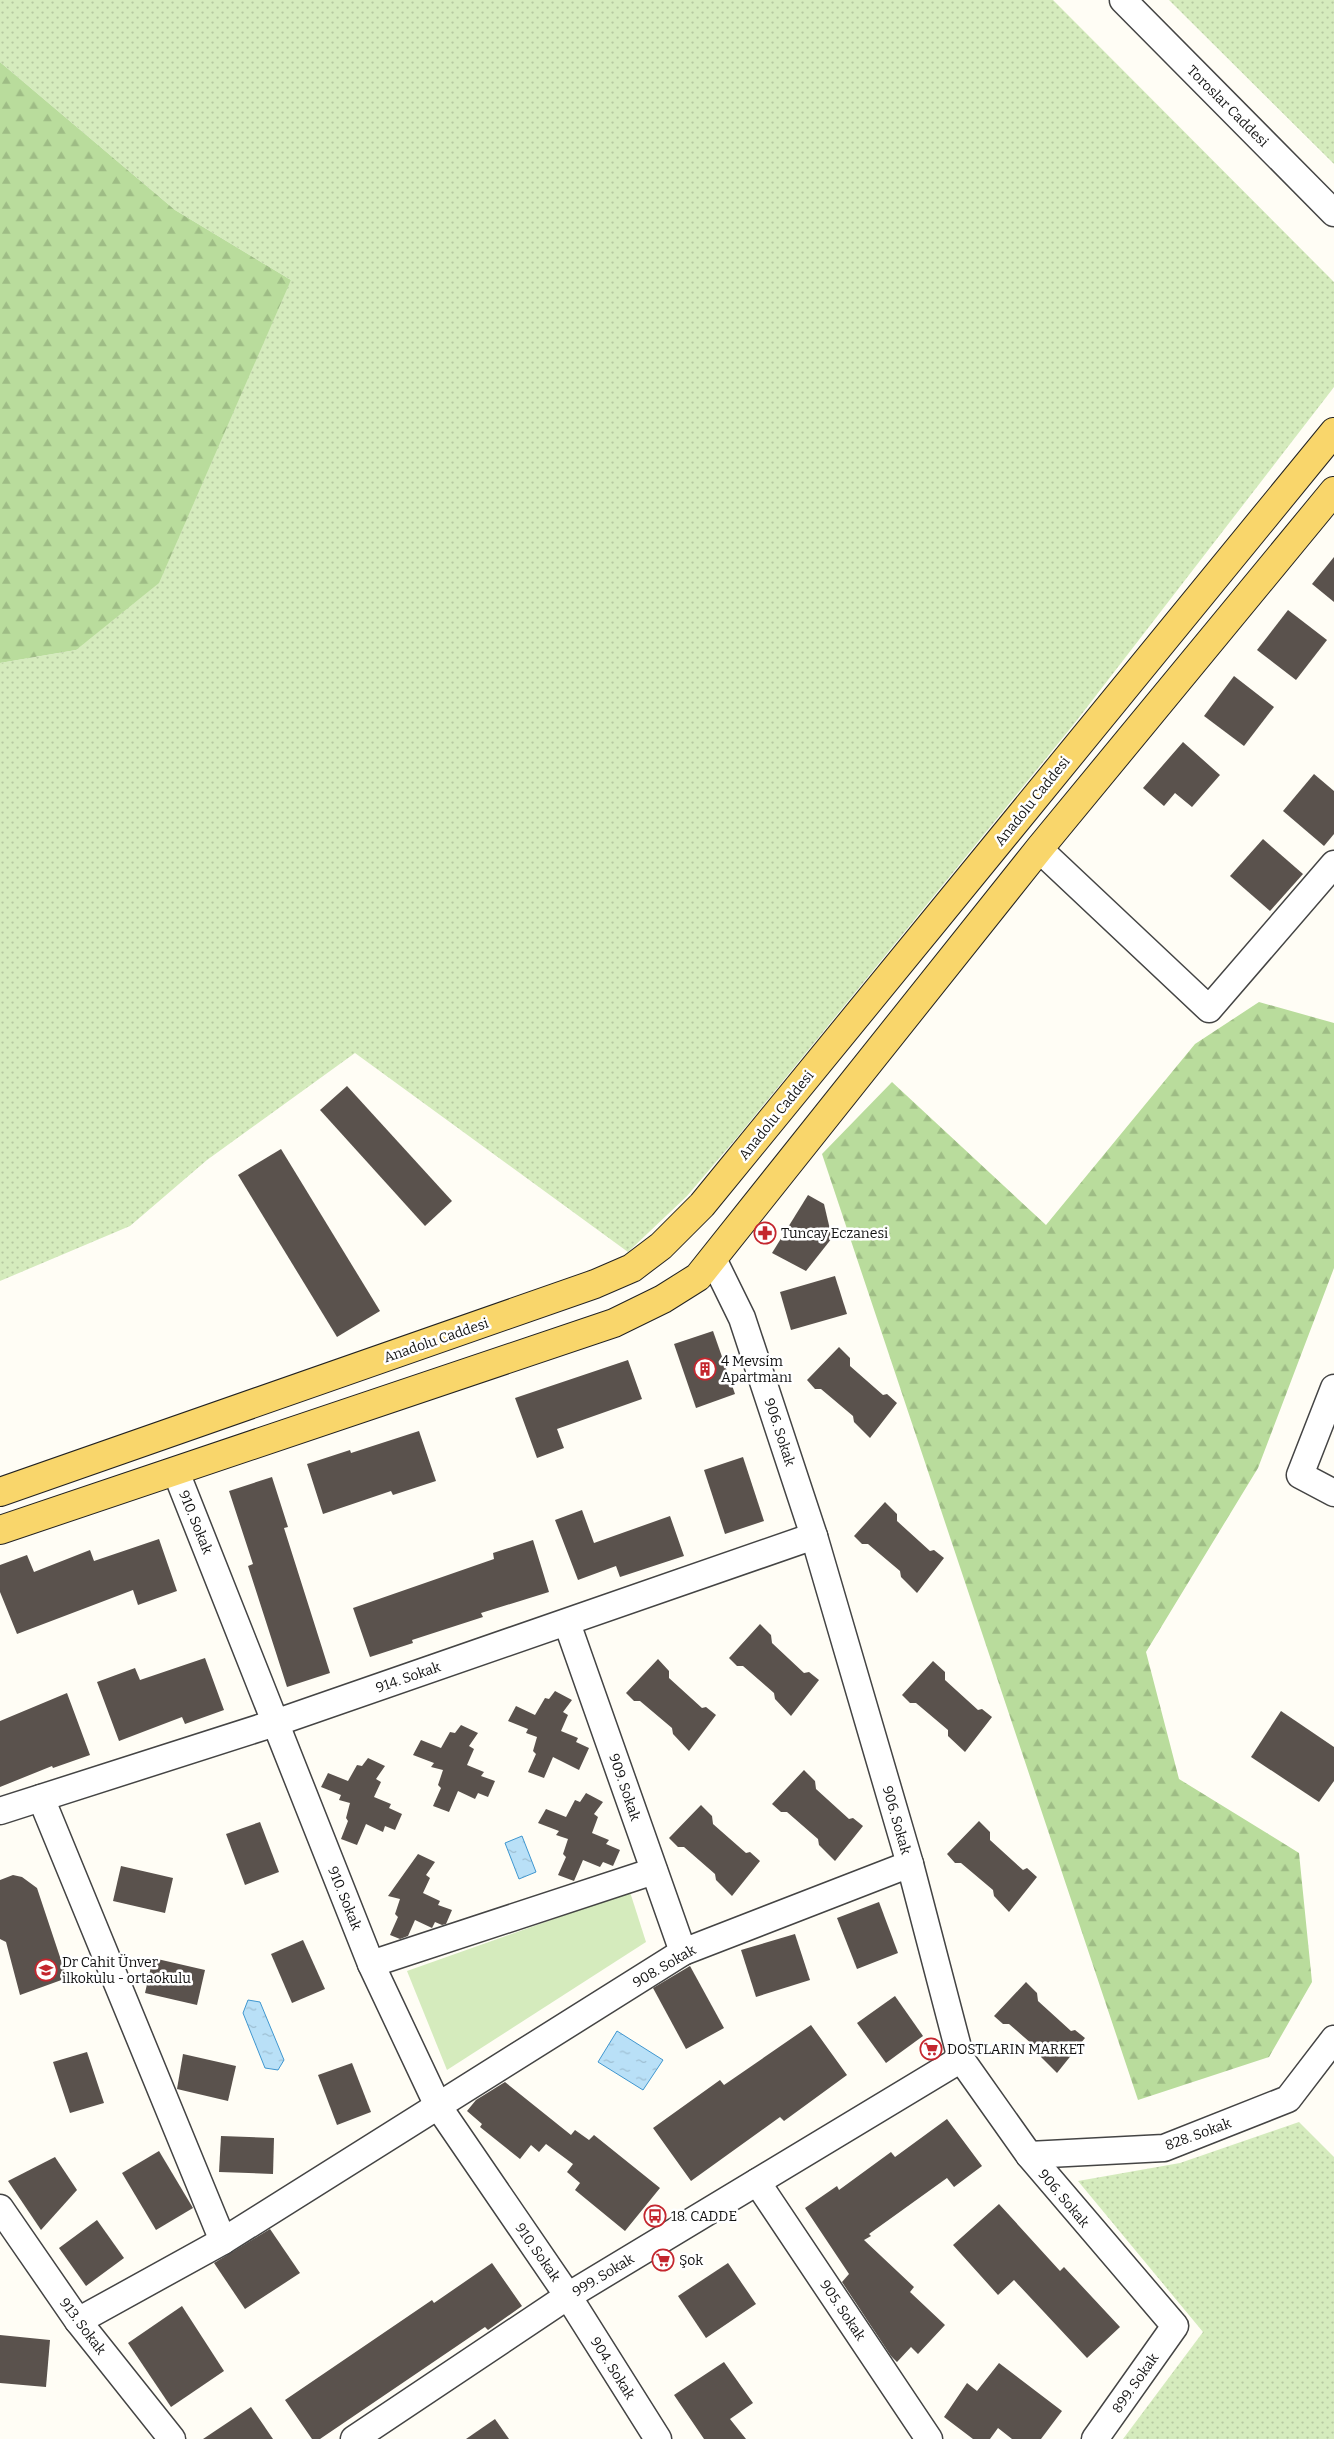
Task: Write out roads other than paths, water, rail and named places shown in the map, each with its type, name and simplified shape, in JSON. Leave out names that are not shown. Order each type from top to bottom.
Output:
[{"type":"main road","name":"Anadolu Caddesi","points":[[0,1492],[595,1284],[632,1268],[661,1246],[702,1205],[1334,432]]},
{"type":"main road","points":[[0,1530],[614,1323],[663,1299],[698,1277],[714,1261],[1039,849],[1334,491]]},
{"type":"street","name":"Toroslar Caddesi","points":[[1122,0],[1334,213]]},
{"type":"street","points":[[1039,849],[1209,1009],[1334,864]]},
{"type":"street","name":"906. Sokak","points":[[714,1261],[742,1318],[814,1536],[910,1864],[961,2059],[1029,2155],[1175,2326]]},
{"type":"street","points":[[1334,1388],[1300,1475],[1334,1493]]},
{"type":"street","name":"910. Sokak","points":[[176,1472],[371,1964],[438,2106],[568,2296]]},
{"type":"street","name":"914. Sokak","points":[[0,1812],[275,1723],[814,1536]]},
{"type":"street","name":"909. Sokak","points":[[567,1622],[683,1952]]},
{"type":"street","points":[[41,1798],[223,2241]]},
{"type":"street","name":"908. Sokak","points":[[78,2321],[223,2241],[683,1952],[910,1864]]},
{"type":"street","points":[[371,1964],[654,1871]]},
{"type":"street","name":"828. Sokak","points":[[1029,2155],[1164,2148],[1288,2100],[1334,2039]]},
{"type":"street","name":"999. Sokak","points":[[354,2439],[568,2296],[961,2059]]},
{"type":"street","name":"905. Sokak","points":[[757,2182],[929,2439]]},
{"type":"street","name":"913. Sokak","points":[[0,2208],[78,2321],[172,2439]]},
{"type":"street","name":"904. Sokak","points":[[568,2296],[658,2439]]},
{"type":"street","name":"899. Sokak","points":[[1096,2439],[1175,2326]]},
{"type":"water","points":[[522,1836],[536,1872],[519,1879],[505,1843]]},
{"type":"water","points":[[248,2000],[260,2002],[284,2060],[278,2070],[265,2068],[243,2013]]},
{"type":"water","points":[[617,2031],[663,2060],[643,2090],[598,2062]]},
{"type":"place","name":"Tuncay Eczanesi","points":[[765,1233]]},
{"type":"place","name":"4 Mevsim Apartmanı","points":[[705,1369]]},
{"type":"place","name":"Dr Cahit Ünver ilkokulu - ortaokulu","points":[[46,1970]]},
{"type":"place","name":"DOSTLARIN MARKET","points":[[931,2049]]},
{"type":"place","name":"18. CADDE","points":[[655,2216]]},
{"type":"place","name":"Şok","points":[[663,2260]]}]
